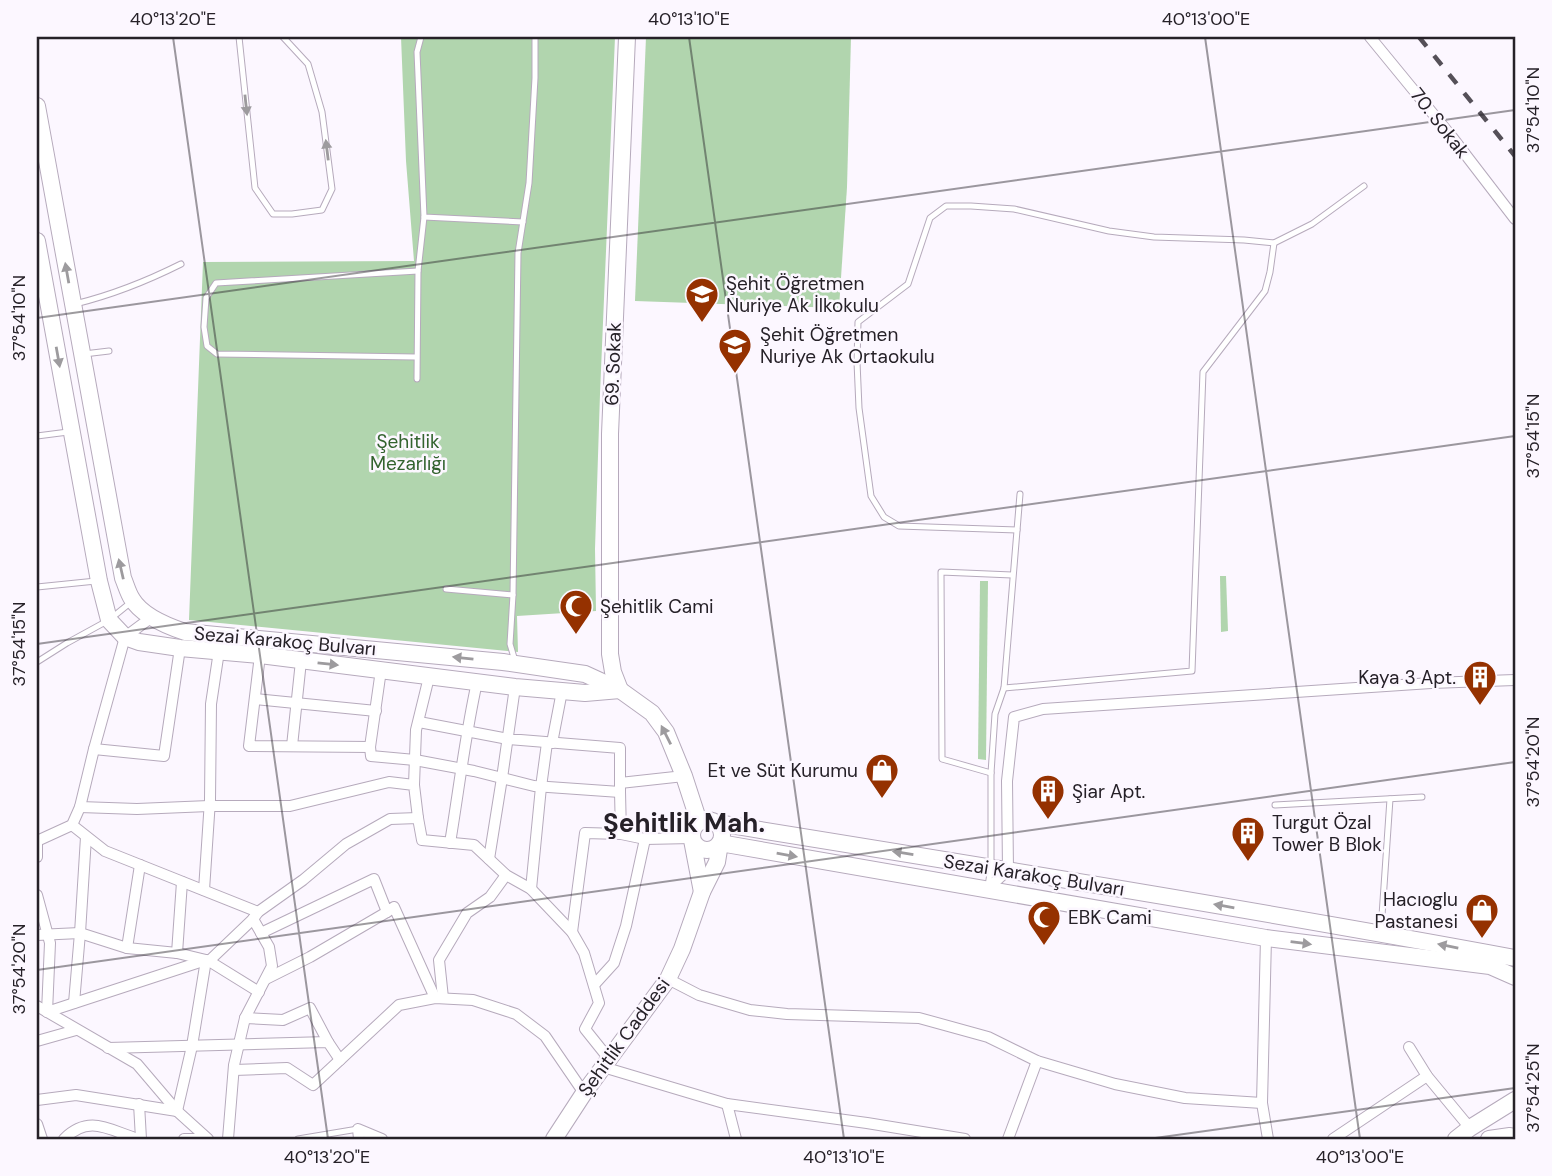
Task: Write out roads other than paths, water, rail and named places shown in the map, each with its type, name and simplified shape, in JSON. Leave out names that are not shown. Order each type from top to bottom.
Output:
[{"type":"street","name":"69. Sokak","points":[[620,690],[610,654],[610,434],[627,37]]},
{"type":"street","name":"70. Sokak","points":[[1370,37],[1513,215]]},
{"type":"street","points":[[37,106],[123,578],[133,601]]},
{"type":"street","points":[[37,242],[99,581],[109,620],[125,637],[139,642],[180,648],[260,655],[515,687],[584,693],[620,690]]},
{"type":"street","name":"Sezai Karakoç Bulvarı","points":[[133,601],[166,626],[185,632],[368,648],[585,674],[620,690],[652,713],[666,732],[699,822]]},
{"type":"street","points":[[37,857],[37,841],[72,825],[80,807],[125,637],[152,617]]},
{"type":"street","points":[[94,749],[164,756],[180,648]]},
{"type":"street","points":[[204,890],[211,704],[219,651]]},
{"type":"street","points":[[260,655],[249,746],[370,747]]},
{"type":"street","points":[[292,746],[301,661]]},
{"type":"street","points":[[381,670],[371,756],[415,760],[541,786],[620,788],[684,776]]},
{"type":"street","points":[[429,677],[416,730],[414,785],[422,840],[474,845],[506,875],[531,889],[572,932],[584,953],[598,1003],[585,1029],[606,1063],[727,1104],[965,1139]]},
{"type":"street","points":[[987,889],[1009,870],[1007,781],[1014,717],[1044,709],[1431,683],[1515,680]]},
{"type":"street","points":[[450,843],[463,769],[466,731],[477,682]]},
{"type":"street","points":[[489,859],[515,687]]},
{"type":"street","points":[[531,889],[541,786],[562,691]]},
{"type":"street","points":[[255,699],[376,711]]},
{"type":"street","points":[[419,722],[508,739],[621,748],[621,834]]},
{"type":"street","points":[[80,807],[138,809],[290,806],[389,782],[414,785]]},
{"type":"street","points":[[42,1009],[74,1003],[208,961],[255,915],[346,844],[390,819],[418,818]]},
{"type":"street","points":[[692,839],[698,847],[708,850],[717,847],[723,835],[720,826],[708,820],[699,822],[693,829],[692,839],[702,892]]},
{"type":"street","name":"Sezai Karakoç Bulvarı","points":[[717,823],[1009,870],[1515,958]]},
{"type":"street","points":[[72,825],[105,851],[204,890],[255,915],[269,947],[272,966],[245,1018],[234,1070],[228,1139]]},
{"type":"street","points":[[572,932],[585,833],[621,834],[645,839],[692,839]]},
{"type":"street","points":[[74,1003],[86,837]]},
{"type":"street","points":[[594,985],[614,963],[626,926],[645,839]]},
{"type":"street","name":"Sezai Karakoç Bulvarı","points":[[720,843],[1266,939],[1490,966],[1515,977]]},
{"type":"street","name":"Şehitlik Caddesi","points":[[554,1139],[584,1093],[668,979],[682,949],[702,892],[717,862],[720,843]]},
{"type":"street","points":[[127,948],[139,865]]},
{"type":"street","points":[[439,998],[439,960],[467,912],[491,897],[506,875]]},
{"type":"street","points":[[261,933],[374,879],[387,912]]},
{"type":"street","points":[[177,953],[182,881]]},
{"type":"street","points":[[37,895],[42,935],[50,943],[42,1009]]},
{"type":"street","points":[[266,979],[310,957],[394,908],[439,998]]},
{"type":"street","points":[[42,935],[80,933],[127,948],[177,953],[208,961],[259,992]]},
{"type":"street","points":[[1266,939],[1262,1103],[1268,1139]]},
{"type":"street","points":[[177,1111],[208,961]]},
{"type":"street","points":[[668,979],[699,995],[750,1010],[788,1014],[919,1018],[988,1037],[1038,1061],[1115,1084],[1185,1098],[1262,1103]]},
{"type":"street","points":[[234,1070],[287,1068],[313,1085],[399,1005],[439,998],[472,1000],[516,1014],[545,1036],[584,1093]]},
{"type":"street","points":[[42,1009],[137,1064],[177,1111],[208,1139]]},
{"type":"street","points":[[245,1018],[283,1020],[310,1009],[340,1060]]},
{"type":"street","points":[[37,1041],[76,1030]]},
{"type":"street","points":[[108,1048],[328,1042]]},
{"type":"street","points":[[1409,1047],[1427,1076],[1470,1128]]},
{"type":"street","points":[[1008,1139],[1038,1061]]},
{"type":"street","points":[[1333,1139],[1427,1076]]},
{"type":"street","points":[[37,1100],[76,1095],[177,1111]]},
{"type":"street","points":[[1456,1139],[1515,1100]]},
{"type":"street","points":[[64,1139],[74,1130],[92,1124],[139,1139],[139,1104]]},
{"type":"street","points":[[727,1104],[736,1139]]},
{"type":"street","points":[[37,1124],[42,1139]]},
{"type":"street","points":[[358,1134],[382,1139]]},
{"type":"street","points":[[1489,1139],[1515,1137]]},
{"type":"street","points":[[184,1139],[208,1139]]},
{"type":"lane","points":[[239,37],[255,188],[273,214],[322,210],[332,189],[322,111],[308,64],[283,37]]},
{"type":"lane","points":[[417,379],[418,271],[424,217],[417,52],[421,37]]},
{"type":"lane","points":[[516,664],[510,644],[518,253],[529,183],[535,37]]},
{"type":"lane","points":[[1017,530],[899,526],[884,517],[871,496],[859,408],[858,322],[908,284],[930,218],[946,206],[1014,209],[1109,231],[1154,237],[1274,243],[1312,224],[1364,186]]},
{"type":"lane","points":[[424,217],[523,222]]},
{"type":"lane","points":[[1004,688],[1192,671],[1203,372],[1265,291],[1274,243]]},
{"type":"lane","points":[[72,305],[101,298],[153,279],[181,264]]},
{"type":"lane","points":[[416,357],[216,354],[207,346],[204,327],[206,298],[216,283],[418,271]]},
{"type":"lane","points":[[81,354],[109,351]]},
{"type":"lane","points":[[37,436],[71,432]]},
{"type":"lane","points":[[987,889],[991,867],[991,774],[995,714],[1004,688],[1020,494]]},
{"type":"lane","points":[[991,774],[942,758],[941,572],[1012,575]]},
{"type":"lane","points":[[37,587],[99,581]]},
{"type":"lane","points":[[446,589],[513,594]]},
{"type":"lane","points":[[37,662],[109,620],[133,601]]},
{"type":"lane","points":[[1275,805],[1422,797]]},
{"type":"lane","points":[[1381,933],[1390,799]]},
{"type":"lane","points":[[298,1139],[358,1134]]},
{"type":"railway","points":[[1419,37],[1515,156]]},
{"type":"place","name":"Şehit Öğretmen Nuriye Ak İlkokulu","points":[[702,324]]},
{"type":"place","name":"Şehit Öğretmen Nuriye Ak Ortaokulu","points":[[735,375]]},
{"type":"place","name":"Şehitlik Cami","points":[[576,636]]},
{"type":"place","name":"Kaya 3 Apt.","points":[[1480,707]]},
{"type":"place","name":"Et ve Süt Kurumu","points":[[882,800]]},
{"type":"place","name":"Şiar Apt.","points":[[1048,821]]},
{"type":"place","name":"Turgut Özal Tower B Blok","points":[[1248,863]]},
{"type":"place","name":"Hacıoglu Pastanesi","points":[[1482,940]]},
{"type":"place","name":"EBK Cami","points":[[1044,947]]},
{"type":"district","name":"Şehitlik Mah.","points":[[684,823]]},
{"type":"park label","name":"Şehitlik Mezarlığı","points":[[408,452]]}]
